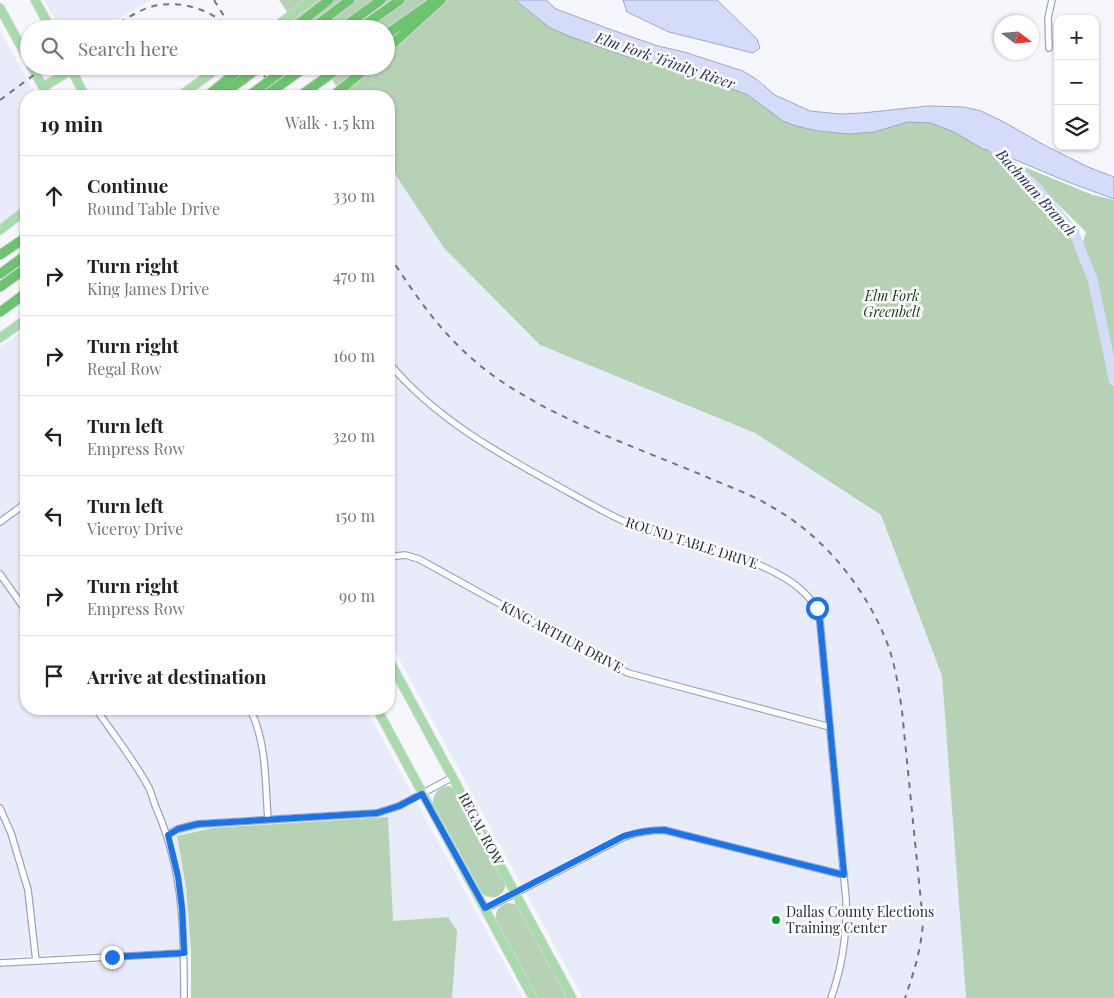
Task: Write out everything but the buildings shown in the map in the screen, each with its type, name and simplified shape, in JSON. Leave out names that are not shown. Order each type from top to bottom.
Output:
[{"type":"highway","points":[[303,20],[329,0]]},
{"type":"highway","points":[[323,20],[350,0]]},
{"type":"highway","points":[[353,20],[381,0]]},
{"type":"highway","points":[[372,20],[400,0]]},
{"type":"highway","points":[[395,29],[435,0]]},
{"type":"highway","points":[[395,42],[441,0]]},
{"type":"highway","points":[[214,90],[233,75]]},
{"type":"highway","points":[[228,90],[249,75]]},
{"type":"highway","points":[[256,90],[277,75]]},
{"type":"highway","points":[[273,90],[294,75]]},
{"type":"highway","points":[[308,90],[329,75]]},
{"type":"highway","points":[[340,90],[358,75]]},
{"type":"highway","points":[[0,255],[20,241]]},
{"type":"highway","points":[[0,274],[20,259]]},
{"type":"highway","points":[[0,287],[20,272]]},
{"type":"highway","points":[[0,312],[20,297]]},
{"type":"main road","points":[[35,0],[45,20]]},
{"type":"main road","points":[[284,20],[312,0]]},
{"type":"main road","points":[[0,8],[20,45]]},
{"type":"main road","points":[[36,75],[45,90]]},
{"type":"main road","points":[[43,87],[61,75]]},
{"type":"main road","points":[[74,75],[82,90]]},
{"type":"main road","points":[[188,90],[209,75]]},
{"type":"main road","points":[[0,230],[20,215]]},
{"type":"main road","points":[[0,338],[20,323]]},
{"type":"main road","name":"REGAL ROW","points":[[395,671],[572,998]]},
{"type":"main road","points":[[380,715],[534,998]]},
{"type":"street","points":[[1048,48],[1048,18],[1052,0]]},
{"type":"street","name":"ROUND TABLE DRIVE","points":[[395,369],[427,402],[459,427],[490,448],[606,513],[654,534],[754,563],[774,572],[793,584],[813,602],[820,616],[844,875],[846,937],[841,966],[831,998]]},
{"type":"street","points":[[0,522],[20,507]]},
{"type":"street","name":"KING ARTHUR DRIVE","points":[[395,556],[405,555],[419,559],[628,673],[830,727]]},
{"type":"street","points":[[0,574],[20,602]]},
{"type":"street","points":[[100,715],[130,757],[150,790],[168,835],[178,877],[182,909],[184,998]]},
{"type":"street","points":[[252,715],[264,756],[268,819]]},
{"type":"street","points":[[168,835],[190,825],[377,813],[399,806],[453,777]]},
{"type":"street","points":[[0,808],[12,833],[28,890],[36,961]]},
{"type":"street","points":[[485,908],[624,836],[650,830],[664,830],[844,875]]},
{"type":"street","points":[[0,963],[184,953]]},
{"type":"shaded area","points":[[44,0],[151,0],[116,20],[55,20]]},
{"type":"shaded area","points":[[0,30],[20,67],[20,75],[25,75],[33,90],[20,90],[20,211],[0,226]]},
{"type":"shaded area","points":[[395,174],[444,248],[540,345],[755,433],[881,515],[942,676],[966,998],[583,998],[395,651]]},
{"type":"shaded area","points":[[20,333],[20,715],[369,715],[523,998],[452,998],[453,980],[393,921],[387,817],[213,828],[177,836],[186,887],[191,949],[0,957],[0,347]]},
{"type":"shaded area","points":[[180,958],[181,998],[0,998],[0,967]]},
{"type":"green space","name":"Elm Fork Greenbelt","points":[[279,0],[533,0],[737,85],[791,117],[946,116],[977,128],[999,153],[1035,186],[1074,232],[1081,248],[1086,232],[1017,164],[1093,195],[1114,200],[1114,998],[966,998],[942,676],[881,515],[755,433],[540,345],[444,248],[395,174],[395,90],[339,90],[329,75],[395,75],[395,20],[293,20]]},
{"type":"green space","points":[[449,786],[457,790],[506,881],[504,890],[498,896],[491,897],[482,894],[433,803],[437,791]]},
{"type":"green space","points":[[388,817],[393,921],[448,917],[457,931],[452,998],[191,998],[191,949],[186,887],[177,836],[213,828]]},
{"type":"green space","points":[[507,903],[516,904],[519,907],[568,998],[538,998],[496,920],[498,909]]},
{"type":"water","name":"Elm Fork Trinity River","points":[[515,0],[546,0],[556,9],[612,30],[658,46],[684,52],[743,71],[775,95],[810,111],[840,114],[928,106],[964,107],[981,111],[1088,167],[1114,177],[1114,199],[999,153],[983,149],[954,132],[931,123],[908,122],[874,132],[849,134],[818,131],[796,126],[783,121],[748,95],[681,70],[628,57],[550,28]]},
{"type":"water","points":[[623,0],[717,0],[757,39],[760,48],[753,53],[669,32],[627,12]]},
{"type":"waterway","name":"Bachman Branch","points":[[990,144],[1035,186],[1074,232],[1093,281],[1114,381]]},
{"type":"railway","points":[[214,0],[226,20]]},
{"type":"railway","points":[[124,20],[142,10],[164,4],[185,5],[205,11],[219,20]]},
{"type":"railway","points":[[0,100],[34,75]]},
{"type":"railway","points":[[264,75],[275,90]]},
{"type":"railway","points":[[395,264],[437,323],[465,352],[498,379],[521,394],[571,420],[740,491],[768,505],[796,522],[813,536],[830,552],[858,588],[881,628],[889,648],[902,711],[923,922],[917,961],[905,998]]},
{"type":"place","name":"Dallas County Elections Training Center","points":[[776,920]]},
{"type":"route","points":[[112,957],[184,953],[178,877],[168,835],[178,829],[198,824],[377,813],[399,806],[422,794],[485,908],[624,836],[650,830],[664,830],[844,875],[820,616],[817,608]]}]
